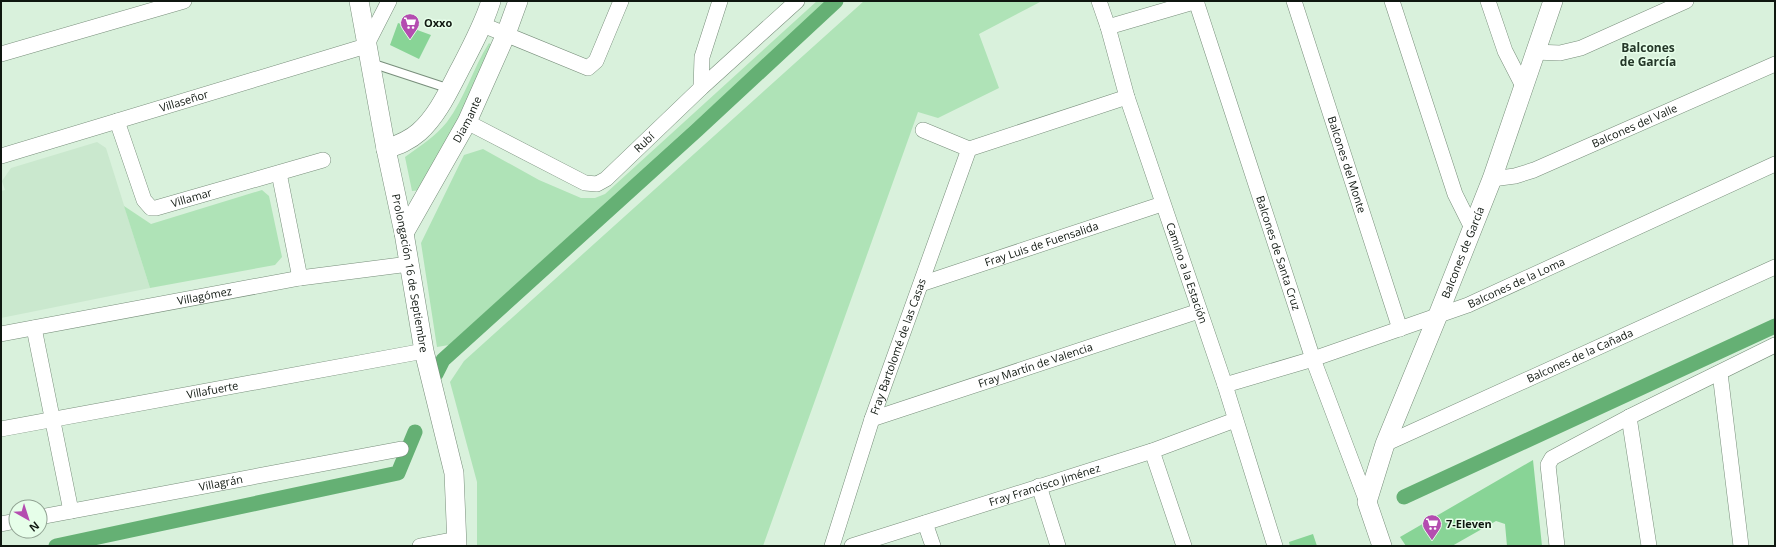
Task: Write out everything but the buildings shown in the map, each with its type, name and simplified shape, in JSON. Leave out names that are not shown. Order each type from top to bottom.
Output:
[{"type":"street","points":[[1,54],[184,1]]},
{"type":"street","name":"Prolongación 16 de Septiembre","points":[[359,1],[386,149],[404,233],[424,351],[454,473],[457,543]]},
{"type":"street","points":[[368,54],[389,1]]},
{"type":"street","points":[[386,149],[401,144],[419,132],[435,114],[450,89],[483,25],[492,1]]},
{"type":"street","name":"Diamante","points":[[404,233],[467,122],[506,34],[518,1]]},
{"type":"street","points":[[483,25],[588,68],[596,61],[621,1]]},
{"type":"street","points":[[701,88],[702,57],[720,1]]},
{"type":"street","name":"Rubí","points":[[467,122],[585,183],[597,184],[606,179],[701,88],[797,1]]},
{"type":"street","name":"Camino a la Estación","points":[[1099,1],[1108,27],[1127,96],[1162,204],[1225,385],[1275,546]]},
{"type":"street","points":[[1108,27],[1197,1]]},
{"type":"street","name":"Balcones de Santa Cruz","points":[[1197,1],[1313,359],[1367,502]]},
{"type":"street","name":"Balcones del Monte","points":[[1294,1],[1400,329]]},
{"type":"street","points":[[1392,1],[1455,194],[1472,228]]},
{"type":"street","points":[[1488,1],[1505,51],[1523,86]]},
{"type":"street","name":"Balcones de García","points":[[1367,502],[1385,444],[1492,179],[1534,52],[1553,1]]},
{"type":"street","points":[[1534,52],[1560,53],[1581,48],[1686,1]]},
{"type":"street","name":"Villaseñor","points":[[1,156],[117,121],[368,54]]},
{"type":"street","name":"Balcones del Valle","points":[[1492,179],[1515,176],[1534,170],[1775,64]]},
{"type":"street","points":[[923,130],[969,150],[1127,96]]},
{"type":"street","name":"Villamar","points":[[117,121],[144,200],[151,208],[156,208],[323,160]]},
{"type":"street","name":"Fray Bartolomé de las Casas","points":[[832,546],[872,419],[969,150]]},
{"type":"street","name":"Balcones de la Loma","points":[[1225,385],[1313,359],[1468,305],[1775,164]]},
{"type":"street","points":[[279,173],[300,278]]},
{"type":"street","name":"Fray Luis de Fuensalida","points":[[921,284],[1162,204]]},
{"type":"street","name":"Villagómez","points":[[1,334],[300,278],[409,264]]},
{"type":"street","name":"Balcones de la Cañada","points":[[1385,444],[1775,267]]},
{"type":"street","name":"Fray Martín de Valencia","points":[[872,419],[1199,311]]},
{"type":"street","points":[[34,328],[71,511]]},
{"type":"street","points":[[1557,546],[1548,465],[1552,458],[1629,417],[1775,345]]},
{"type":"street","name":"Villafuerte","points":[[1,428],[424,351]]},
{"type":"street","points":[[1720,373],[1742,546]]},
{"type":"street","points":[[1629,417],[1649,546]]},
{"type":"street","name":"Fray Francisco Jiménez","points":[[852,546],[1152,450],[1235,420]]},
{"type":"street","name":"Villagrán","points":[[48,515],[401,449]]},
{"type":"street","points":[[1152,450],[1184,546]]},
{"type":"street","points":[[1039,486],[1058,546]]},
{"type":"street","points":[[1367,502],[1382,546]]},
{"type":"street","points":[[925,523],[933,546]]},
{"type":"street","points":[[420,546],[457,543]]},
{"type":"lane","points":[[368,54],[450,89]]},
{"type":"shaded area","points":[[97,142],[106,148],[150,288],[1,318],[1,191],[5,190],[2,181],[11,168]]},
{"type":"green space","points":[[817,1],[828,1],[449,345],[437,347],[421,243],[464,155],[483,149],[539,180],[581,198],[595,198],[605,194]]},
{"type":"green space","points":[[864,1],[1042,1],[979,34],[999,88],[938,118],[918,112],[763,546],[477,546],[477,482],[450,382],[464,361]]},
{"type":"green space","points":[[489,43],[496,51],[422,190],[412,191],[405,157],[432,137],[447,122],[459,103]]},
{"type":"green space","points":[[262,190],[269,196],[282,257],[275,265],[150,288],[124,206],[151,224]]},
{"type":"waterway","points":[[436,374],[443,360],[697,130],[836,1]]},
{"type":"waterway","points":[[1404,497],[1775,326]]},
{"type":"waterway","points":[[56,546],[398,473],[415,432]]},
{"type":"place","name":"Oxxo","points":[[410,40]]},
{"type":"place","name":"7-Eleven","points":[[1432,541]]},
{"type":"district","name":"Balcones de García","points":[[1648,55]]}]
